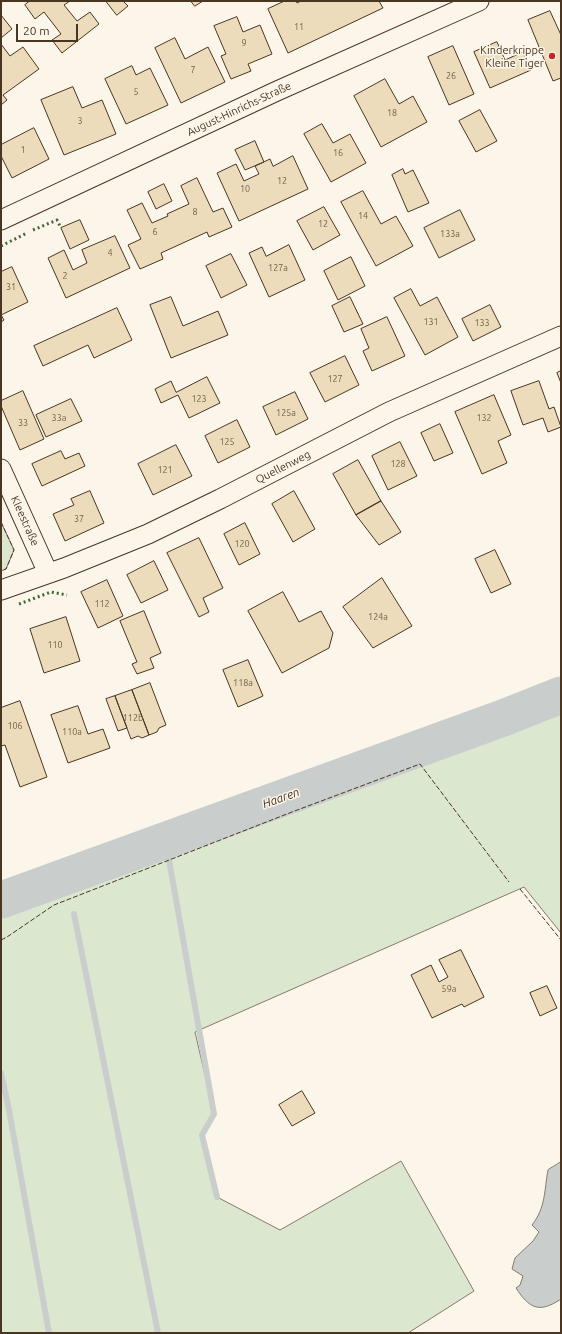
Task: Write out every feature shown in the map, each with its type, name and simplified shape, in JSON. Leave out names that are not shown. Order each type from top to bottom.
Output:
[{"type":"street","name":"August-Hinrichs-Straße","points":[[1,220],[277,91],[478,1]]},
{"type":"street","name":"Quellenweg","points":[[1,590],[148,534],[390,412],[561,336]]},
{"type":"street","name":"Kleestraße","points":[[1,469],[48,573]]},
{"type":"green space","points":[[1,522],[14,550],[6,569],[1,571]]},
{"type":"green space","points":[[561,692],[561,933],[524,887],[195,1032],[214,1114],[202,1135],[217,1197],[280,1230],[401,1161],[474,1291],[408,1333],[1,1333],[1,900]]},
{"type":"shaded area","points":[[561,1162],[561,1299],[547,1306],[535,1307],[525,1300],[516,1288],[520,1285],[523,1276],[512,1269],[515,1258],[533,1241],[539,1232],[532,1225],[540,1212],[548,1170]]},
{"type":"building","points":[[30,1],[70,1],[64,5],[77,21],[90,12],[99,24],[62,53],[52,40],[61,34],[44,12],[35,19],[25,5]]},
{"type":"building","points":[[106,1],[123,1],[128,6],[117,15]]},
{"type":"building","points":[[191,1],[203,1],[195,6]]},
{"type":"building","points":[[285,1],[296,1],[297,3],[301,1],[379,1],[383,8],[288,53],[268,9]]},
{"type":"building","name":"Kinderkrippe Kleine Tiger","points":[[550,11],[561,35],[561,78],[553,81],[528,20]]},
{"type":"building","points":[[1,15],[12,29],[1,38]]},
{"type":"building","points":[[237,17],[243,32],[260,25],[272,54],[248,64],[251,71],[231,79],[221,56],[226,54],[214,26]]},
{"type":"building","points":[[175,38],[185,59],[208,47],[225,82],[181,103],[155,48]]},
{"type":"building","points":[[497,42],[505,60],[523,52],[531,70],[490,88],[474,52]]},
{"type":"building","points":[[1,44],[10,56],[23,47],[39,69],[3,95],[7,100],[1,105]]},
{"type":"building","points":[[453,46],[474,94],[449,105],[428,57]]},
{"type":"building","points":[[132,66],[136,75],[150,68],[168,105],[126,124],[105,79]]},
{"type":"building","points":[[385,79],[399,104],[413,96],[427,122],[381,147],[354,96]]},
{"type":"building","points":[[73,87],[82,108],[102,100],[116,134],[64,155],[41,100]]},
{"type":"building","points":[[480,110],[497,141],[476,152],[459,121]]},
{"type":"building","points":[[322,124],[333,143],[350,134],[366,163],[331,182],[304,134]]},
{"type":"building","points":[[34,128],[49,159],[12,178],[1,156],[1,145]]},
{"type":"building","points":[[255,141],[264,162],[245,170],[235,150]]},
{"type":"building","points":[[293,156],[308,189],[239,221],[217,173],[236,164],[244,181],[259,174],[255,166],[270,159],[273,166]]},
{"type":"building","points":[[403,169],[405,174],[413,170],[429,203],[408,212],[392,175]]},
{"type":"building","points":[[197,178],[213,212],[223,208],[232,227],[209,237],[207,232],[161,253],[163,259],[140,269],[128,245],[141,239],[127,210],[142,203],[152,223],[168,216],[167,214],[189,204],[181,186]]},
{"type":"building","points":[[164,184],[172,201],[156,209],[148,192]]},
{"type":"building","points":[[363,191],[381,224],[396,216],[413,246],[376,266],[341,202]]},
{"type":"building","points":[[324,207],[340,235],[313,250],[297,221]]},
{"type":"building","points":[[460,210],[475,240],[439,258],[424,228]]},
{"type":"building","points":[[80,220],[89,240],[70,249],[61,228]]},
{"type":"building","points":[[115,236],[130,268],[66,298],[48,258],[64,250],[73,270],[87,263],[82,250]]},
{"type":"building","points":[[289,245],[305,280],[269,297],[249,253],[262,247],[266,256]]},
{"type":"building","points":[[231,254],[247,285],[221,298],[206,266]]},
{"type":"building","points":[[351,257],[365,286],[338,300],[324,271]]},
{"type":"building","points":[[12,267],[28,302],[1,315],[1,272]]},
{"type":"building","points":[[411,289],[420,306],[437,297],[458,337],[425,355],[394,298]]},
{"type":"building","points":[[171,297],[183,326],[218,311],[228,335],[171,358],[150,305]]},
{"type":"building","points":[[350,297],[363,324],[344,332],[332,306]]},
{"type":"building","points":[[490,305],[501,327],[473,341],[462,319]]},
{"type":"building","points":[[117,308],[132,340],[94,358],[88,345],[43,366],[34,346]]},
{"type":"building","points":[[1,315],[4,320],[1,322]]},
{"type":"building","points":[[387,317],[405,356],[372,371],[363,351],[369,348],[361,329]]},
{"type":"building","points":[[345,356],[359,385],[325,402],[310,373]]},
{"type":"building","points":[[561,371],[561,383],[557,373]]},
{"type":"building","points":[[207,377],[220,403],[189,418],[178,395],[161,403],[155,389],[171,381],[176,392]]},
{"type":"building","points":[[539,381],[549,409],[554,407],[561,427],[548,432],[543,418],[523,425],[511,391]]},
{"type":"building","points":[[23,391],[44,439],[20,450],[1,406],[1,401]]},
{"type":"building","points":[[295,392],[308,419],[276,435],[263,407]]},
{"type":"building","points":[[494,395],[511,435],[498,441],[507,463],[482,474],[455,412]]},
{"type":"building","points":[[71,399],[82,421],[46,437],[36,415]]},
{"type":"building","points":[[237,420],[250,447],[218,463],[205,436]]},
{"type":"building","points":[[440,424],[453,453],[434,461],[421,433]]},
{"type":"building","points":[[400,442],[417,476],[388,490],[372,456]]},
{"type":"building","points":[[176,445],[192,476],[153,495],[138,464]]},
{"type":"building","points":[[61,451],[65,459],[79,453],[85,466],[42,486],[32,464]]},
{"type":"building","points":[[358,460],[381,501],[356,515],[333,474]]},
{"type":"building","points":[[90,491],[104,523],[65,541],[53,514],[74,505],[71,499]]},
{"type":"building","points":[[294,491],[315,529],[293,542],[272,504]]},
{"type":"building","points":[[381,501],[401,532],[379,545],[356,515]]},
{"type":"building","points":[[245,523],[260,554],[239,565],[224,534]]},
{"type":"building","points":[[199,538],[223,588],[203,598],[209,612],[199,617],[167,553]]},
{"type":"building","points":[[495,550],[511,584],[491,593],[475,559]]},
{"type":"building","points":[[154,561],[168,590],[141,603],[127,575]]},
{"type":"building","points":[[382,578],[412,626],[373,648],[343,607]]},
{"type":"building","points":[[107,580],[123,616],[98,628],[81,592]]},
{"type":"building","points":[[283,592],[299,622],[321,611],[333,633],[329,648],[282,673],[248,611]]},
{"type":"building","points":[[144,611],[161,653],[150,658],[154,668],[137,674],[132,664],[137,662],[120,621]]},
{"type":"building","points":[[66,617],[80,661],[44,673],[30,629]]},
{"type":"building","points":[[248,660],[263,696],[238,707],[223,670]]},
{"type":"building","points":[[150,683],[166,725],[159,728],[157,732],[149,735],[132,690]]},
{"type":"building","points":[[132,690],[149,735],[142,738],[138,736],[131,739],[115,696]]},
{"type":"building","points":[[115,696],[127,728],[118,731],[106,699]]},
{"type":"building","points":[[20,701],[47,777],[20,787],[5,745],[1,746],[1,708]]},
{"type":"building","points":[[78,706],[88,734],[103,729],[110,748],[68,763],[51,715]]},
{"type":"building","points":[[461,950],[484,997],[464,1007],[462,1004],[432,1018],[411,975],[431,965],[439,982],[448,977],[439,960]]},
{"type":"building","points":[[547,986],[557,1008],[540,1016],[530,993]]},
{"type":"building","points":[[302,1091],[315,1113],[292,1126],[279,1105]]},
{"type":"waterway","name":"Haaren","points":[[1,900],[503,718],[561,695]]},
{"type":"waterway","points":[[169,860],[214,1114],[202,1135],[217,1197]]},
{"type":"waterway","points":[[74,914],[158,1333]]},
{"type":"waterway","points":[[1,1073],[49,1333]]},
{"type":"hedge","points":[[33,230],[57,220],[61,228]]},
{"type":"hedge","points":[[1,246],[27,233]]},
{"type":"hedge","points":[[19,604],[51,592],[67,595]]},
{"type":"fence","points":[[1,522],[14,550],[6,569],[1,571]]},
{"type":"fence","points":[[1,940],[54,905],[292,812],[420,764],[509,882]]},
{"type":"fence","points":[[520,889],[561,940]]},
{"type":"place","name":"Kinderkrippe Kleine Tiger","points":[[552,56]]}]
